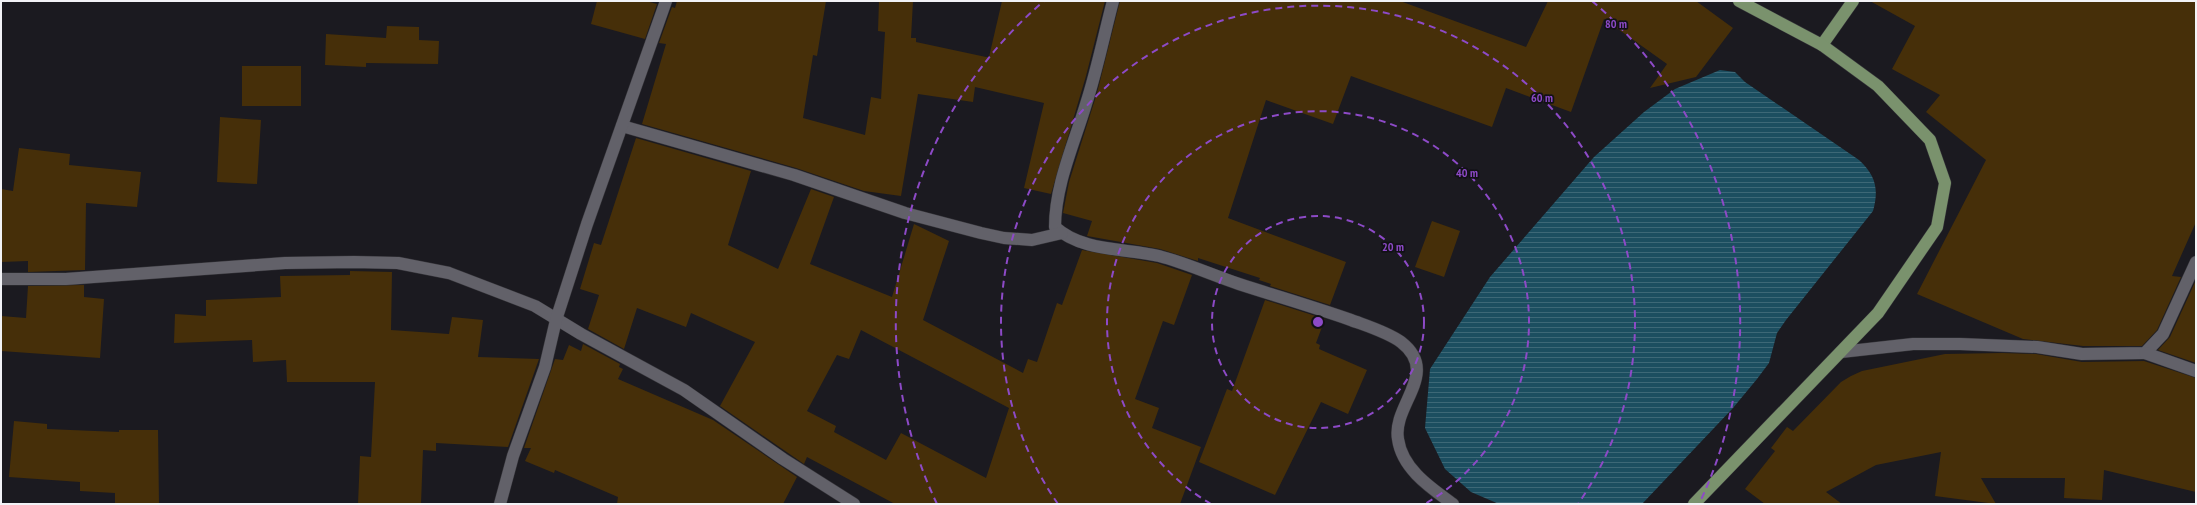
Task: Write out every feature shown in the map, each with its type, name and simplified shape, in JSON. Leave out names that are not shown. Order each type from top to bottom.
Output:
[{"type":"main road","points":[[1694,504],[1878,313],[1937,227],[1945,183],[1930,140],[1878,86],[1822,45],[1739,1]]},
{"type":"main road","points":[[1822,45],[1853,1]]},
{"type":"street","points":[[500,504],[513,456],[545,367],[556,320],[666,1]]},
{"type":"street","points":[[1113,1],[1087,102],[1061,186],[1055,215],[1055,227],[1062,233],[1101,248],[1169,259],[1311,306],[1365,326],[1398,341],[1410,349],[1414,356],[1416,379],[1400,420],[1398,439],[1408,464],[1423,482],[1453,504]]},
{"type":"street","points":[[622,126],[794,175],[905,213],[981,233],[1004,238],[1032,240],[1062,233]]},
{"type":"street","points":[[2145,353],[2164,334],[2196,262]]},
{"type":"street","points":[[1,279],[66,279],[285,264],[398,263],[449,273],[534,306],[556,320],[684,390],[783,459],[854,504]]},
{"type":"street","points":[[1841,352],[1913,344],[2037,346],[2082,354],[2145,353],[2196,371]]},
{"type":"water","points":[[1720,70],[1735,72],[1745,82],[1859,160],[1865,166],[1875,183],[1876,196],[1873,211],[1777,333],[1769,363],[1757,379],[1733,408],[1642,504],[1499,504],[1471,492],[1445,469],[1425,428],[1430,369],[1490,277],[1594,157],[1644,112],[1675,89]]},
{"type":"building","points":[[597,1],[646,1],[657,4],[645,39],[591,24]]},
{"type":"building","points":[[677,1],[826,1],[817,56],[813,55],[803,118],[865,135],[871,97],[881,99],[885,32],[878,31],[879,1],[913,1],[911,38],[916,38],[916,42],[989,57],[1002,1],[1105,1],[1086,76],[1051,194],[1024,188],[1044,103],[975,87],[973,102],[918,94],[901,196],[864,191],[796,168],[642,124],[666,44],[659,43],[672,7],[675,8]]},
{"type":"building","points":[[1120,1],[1400,1],[1526,47],[1548,1],[1696,1],[1733,28],[1696,77],[1650,88],[1667,64],[1604,19],[1571,112],[1506,88],[1492,127],[1351,76],[1333,124],[1266,100],[1228,218],[1346,262],[1330,305],[1270,286],[1271,284],[1259,280],[1260,278],[1198,258],[1198,261],[1160,249],[1087,236],[1092,221],[1063,213],[1069,182],[1097,93]]},
{"type":"building","points":[[1870,1],[2196,1],[2196,222],[2172,276],[2181,277],[2157,330],[2142,346],[2083,346],[2023,339],[1917,294],[1986,160],[1926,112],[1940,95],[1892,69],[1915,26]]},
{"type":"building","points":[[387,26],[419,27],[419,40],[439,41],[438,64],[366,63],[366,67],[325,65],[326,34],[386,38]]},
{"type":"building","points":[[242,66],[301,66],[301,106],[242,106]]},
{"type":"building","points":[[220,117],[261,120],[257,184],[217,182]]},
{"type":"building","points":[[636,138],[751,171],[728,245],[778,269],[811,189],[834,197],[810,264],[892,297],[914,224],[949,241],[923,320],[1023,373],[1028,359],[1037,362],[1057,303],[1062,305],[1082,250],[1157,263],[1192,275],[1174,325],[1163,321],[1135,399],[1159,408],[1152,428],[1201,447],[1180,504],[895,504],[807,457],[804,464],[720,406],[755,342],[691,313],[686,327],[637,308],[624,349],[588,329],[599,295],[580,289],[594,243],[601,245]],"holes":[[[861,330],[1009,408],[986,478],[901,433],[886,460],[834,432],[836,426],[807,411],[837,355],[849,359]]]},
{"type":"building","points":[[19,148],[70,154],[69,165],[141,172],[137,207],[86,203],[85,270],[28,272],[28,261],[1,262],[1,189],[13,191]]},
{"type":"building","points":[[1432,221],[1460,231],[1444,277],[1415,267]]},
{"type":"building","points":[[350,271],[392,272],[391,330],[449,334],[452,317],[483,320],[478,357],[539,359],[508,447],[436,443],[436,451],[423,450],[421,504],[358,504],[360,456],[371,457],[375,382],[287,382],[286,360],[253,362],[252,340],[174,343],[175,314],[206,316],[206,300],[281,297],[280,276],[350,275]]},
{"type":"building","points":[[2196,280],[2196,363],[2158,350],[2170,337]]},
{"type":"building","points":[[84,285],[84,297],[104,299],[100,358],[1,351],[1,316],[26,318],[28,286]]},
{"type":"building","points":[[1265,300],[1325,319],[1316,343],[1320,345],[1319,349],[1367,370],[1348,414],[1321,402],[1275,495],[1199,462],[1227,389],[1232,391]]},
{"type":"building","points":[[583,344],[620,364],[619,367],[623,369],[618,379],[713,420],[797,477],[783,504],[617,504],[618,497],[555,470],[554,473],[525,461],[531,448],[524,448],[555,359],[563,360],[569,345],[581,351]]},
{"type":"building","points":[[1945,354],[2036,354],[2082,362],[2144,361],[2196,378],[2196,492],[2104,470],[2102,500],[2064,498],[2065,478],[1981,478],[1996,504],[1935,496],[1941,452],[1876,465],[1826,492],[1842,504],[1765,504],[1745,489],[1775,451],[1771,448],[1787,427],[1793,431],[1841,382],[1851,376],[1862,371]]},
{"type":"building","points":[[14,421],[47,424],[47,429],[119,432],[119,430],[158,430],[159,504],[115,504],[115,493],[80,491],[80,482],[9,477]]}]
